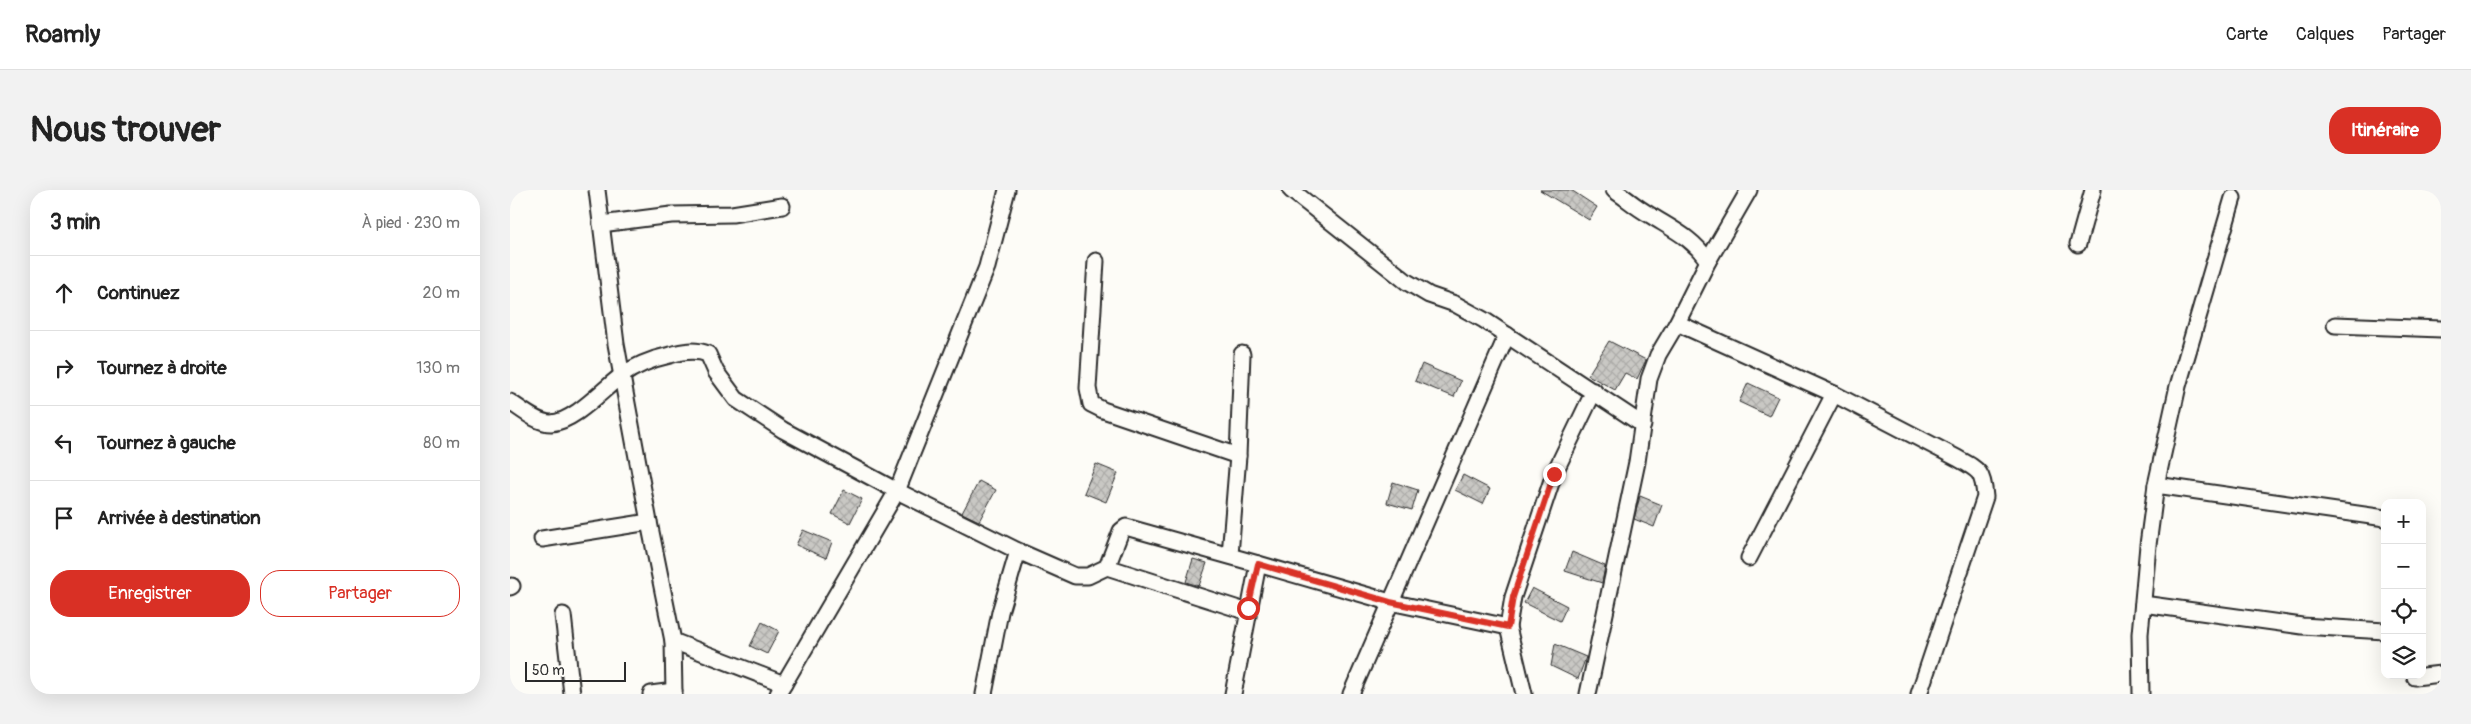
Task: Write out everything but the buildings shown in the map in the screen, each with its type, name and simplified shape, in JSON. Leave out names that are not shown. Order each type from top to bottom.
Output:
[{"type":"street","points":[[597,190],[622,375],[649,522],[674,641],[674,693],[651,694]]},
{"type":"street","points":[[674,641],[781,689],[897,491],[987,267],[1007,190]]},
{"type":"street","points":[[1291,190],[1407,282],[1429,295],[1455,304],[1507,335],[1643,424]]},
{"type":"street","points":[[1614,190],[1648,214],[1684,235],[1700,248],[1708,261]]},
{"type":"street","points":[[1588,694],[1622,541],[1649,380],[1658,355],[1677,323],[1708,261],[1749,190]]},
{"type":"street","points":[[2078,244],[2093,190]]},
{"type":"street","points":[[2141,694],[2143,604],[2156,485],[2178,386],[2233,198]]},
{"type":"street","points":[[601,224],[671,216],[732,214],[782,206]]},
{"type":"street","points":[[1096,262],[1088,388],[1091,404],[1103,410],[1238,456]]},
{"type":"street","points":[[1677,323],[1834,394],[1974,467],[1984,478],[1985,496],[1919,694]]},
{"type":"street","points":[[2335,325],[2441,329]]},
{"type":"street","points":[[1351,694],[1507,335]]},
{"type":"street","points":[[510,402],[528,414],[550,423],[569,418],[622,375],[651,359],[684,351],[699,351],[708,354],[716,372],[736,399],[783,430],[897,491],[1018,551],[1076,576],[1088,576],[1107,567],[1248,612]]},
{"type":"street","points":[[1230,555],[1238,456],[1242,354]]},
{"type":"street","points":[[1524,694],[1512,652],[1508,627],[1513,597],[1554,474],[1594,391]]},
{"type":"street","points":[[1749,558],[1834,394]]},
{"type":"street","points":[[2156,485],[2381,517]]},
{"type":"street","points":[[542,539],[649,522]]},
{"type":"street","points":[[1107,567],[1121,531],[1126,527],[1390,602],[1508,627]]},
{"type":"street","points":[[984,694],[1000,612],[1018,551]]},
{"type":"street","points":[[1233,694],[1243,650],[1248,612],[1258,564]]},
{"type":"street","points":[[2143,604],[2302,626],[2381,631]]},
{"type":"street","points":[[563,615],[572,694]]},
{"type":"street","points":[[2426,676],[2441,674]]},
{"type":"route","points":[[1248,608],[1258,564],[1390,602],[1508,627],[1513,597],[1554,474]]}]
